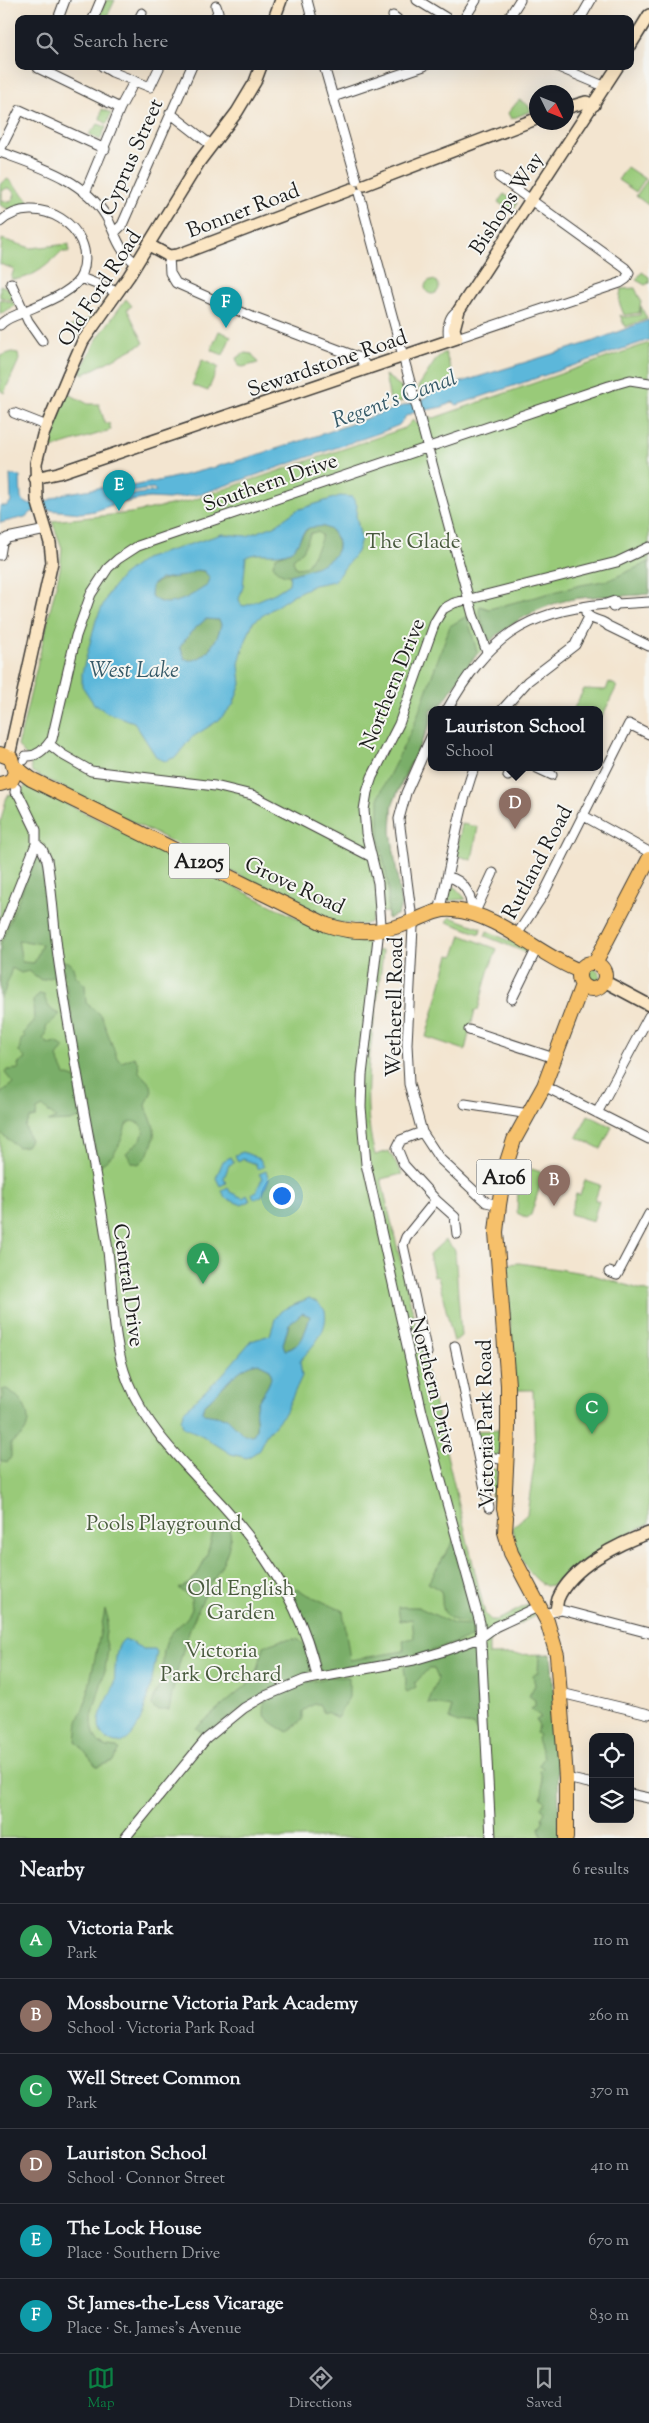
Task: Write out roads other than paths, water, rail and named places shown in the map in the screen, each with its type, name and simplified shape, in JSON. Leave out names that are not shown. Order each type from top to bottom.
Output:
[{"type":"main road","points":[[275,15],[281,0]]},
{"type":"main road","points":[[634,40],[649,17]]},
{"type":"main road","name":"Old Ford Road","points":[[15,762],[50,581],[52,558],[37,500],[35,478],[37,454],[81,345],[149,245],[211,145],[237,112],[255,82],[260,70]]},
{"type":"main road","name":"Bishops Way","points":[[453,340],[459,310],[616,70]]},
{"type":"main road","points":[[574,106],[586,102],[594,105]]},
{"type":"main road","name":"Bonner Road","points":[[149,245],[169,256],[180,255],[529,122]]},
{"type":"main road","name":"Sewardstone Road","points":[[35,478],[58,473],[453,340]]},
{"type":"main road","points":[[0,784],[5,784],[15,762]]},
{"type":"main road","name":"Grove Road","points":[[15,762],[31,779],[327,925],[353,931],[379,932],[413,922]]},
{"type":"main road","points":[[595,963],[649,859]]},
{"type":"main road","name":"A1205","points":[[413,922],[439,911],[454,910],[473,914],[580,971]]},
{"type":"main road","points":[[580,971],[586,964],[595,963],[604,971],[604,981]]},
{"type":"main road","name":"A106","points":[[580,971],[579,976],[582,985]]},
{"type":"main road","points":[[582,985],[593,989],[604,981]]},
{"type":"main road","points":[[604,981],[649,1005]]},
{"type":"main road","name":"Victoria Park Road","points":[[566,1838],[566,1778],[561,1692],[554,1642],[547,1610],[512,1553],[505,1532],[508,1385],[496,1232],[509,1154],[514,1140],[544,1086],[582,985]]},
{"type":"main road","points":[[547,1610],[588,1565],[608,1549],[649,1533]]},
{"type":"street","points":[[59,15],[65,0]]},
{"type":"street","points":[[95,15],[101,0]]},
{"type":"street","points":[[307,0],[311,15]]},
{"type":"street","points":[[417,0],[441,15]]},
{"type":"street","points":[[467,15],[476,0]]},
{"type":"street","points":[[511,15],[520,0]]},
{"type":"street","points":[[582,15],[590,0]]},
{"type":"street","points":[[44,70],[120,108]]},
{"type":"street","points":[[116,70],[134,82],[150,87],[158,70]]},
{"type":"street","name":"Cyprus Street","points":[[114,233],[122,225],[190,70]]},
{"type":"street","points":[[325,70],[468,599],[487,652]]},
{"type":"street","points":[[333,97],[412,70]]},
{"type":"street","points":[[566,70],[606,87]]},
{"type":"street","points":[[85,193],[105,149],[120,108],[134,82]]},
{"type":"street","points":[[105,149],[20,110],[0,151],[62,177],[85,193],[106,216],[121,250],[136,264]]},
{"type":"street","points":[[170,113],[211,145]]},
{"type":"street","points":[[499,177],[531,200]]},
{"type":"street","name":"Sewardstone Road","points":[[453,340],[620,282],[628,277],[629,273],[625,268],[531,200]]},
{"type":"street","points":[[0,222],[6,217],[31,210],[49,213],[62,219],[75,232],[83,246],[85,264],[81,278],[68,292],[4,320],[0,325]]},
{"type":"street","points":[[169,256],[170,273],[176,283],[257,319],[360,358],[368,369]]},
{"type":"street","points":[[81,278],[117,292]]},
{"type":"street","points":[[11,283],[25,310],[28,321],[42,341]]},
{"type":"street","name":"Southern Drive","points":[[49,744],[57,725],[76,636],[83,613],[98,581],[118,559],[148,542],[609,386],[630,380],[649,383]]},
{"type":"street","points":[[14,413],[47,426]]},
{"type":"street","points":[[0,555],[2,543],[7,538],[45,525]]},
{"type":"street","name":"Northern Drive","points":[[380,925],[378,883],[370,856],[364,810],[372,777],[399,724],[432,631],[441,612],[450,604],[617,562],[649,547]]},
{"type":"street","points":[[449,706],[461,684],[487,652],[532,620],[560,610],[606,604],[612,601],[617,604],[649,602]]},
{"type":"street","points":[[582,606],[589,617],[649,646]]},
{"type":"street","points":[[506,706],[528,681],[575,645],[589,617]]},
{"type":"street","name":"Rutland Road","points":[[516,936],[542,895],[629,724],[649,734]]},
{"type":"street","points":[[15,762],[49,744],[63,755],[91,771],[215,786],[252,795],[370,856]]},
{"type":"street","name":"Wetherell Road","points":[[428,745],[406,793],[399,819],[413,922],[407,1044],[409,1084],[422,1132],[447,1166],[486,1202],[499,1205]]},
{"type":"street","points":[[439,911],[448,877],[457,820],[473,771]]},
{"type":"street","points":[[543,771],[552,775]]},
{"type":"street","points":[[0,935],[36,844],[36,830],[19,795]]},
{"type":"street","points":[[582,815],[649,852]]},
{"type":"street","name":"Central Drive","points":[[36,844],[45,855],[48,870],[60,968],[107,1240],[118,1344],[124,1370],[138,1401],[164,1441],[263,1555],[280,1582],[309,1643],[317,1677]]},
{"type":"street","points":[[473,914],[493,873]]},
{"type":"street","points":[[448,877],[455,880],[467,891],[472,901],[473,914]]},
{"type":"street","name":"Northern Drive","points":[[378,938],[362,1075],[361,1107],[366,1164],[427,1431],[480,1623],[491,1838]]},
{"type":"street","points":[[512,999],[537,948]]},
{"type":"street","points":[[597,1113],[649,1016]]},
{"type":"street","points":[[469,1030],[554,1058]]},
{"type":"street","points":[[544,1086],[649,1139]]},
{"type":"street","points":[[465,1104],[529,1114]]},
{"type":"street","points":[[422,1132],[401,1140],[398,1144],[397,1152],[400,1159],[417,1181],[436,1200],[453,1213],[457,1234]]},
{"type":"street","points":[[427,1353],[403,1245],[406,1237],[436,1200]]},
{"type":"street","points":[[613,1274],[648,1220]]},
{"type":"street","points":[[455,1346],[488,1508]]},
{"type":"street","points":[[478,1456],[506,1460]]},
{"type":"street","points":[[124,1838],[201,1746],[226,1722],[263,1697],[291,1684],[317,1677],[414,1660],[480,1638],[495,1627],[547,1610],[567,1611],[649,1633]]},
{"type":"street","points":[[561,1692],[649,1714]]},
{"type":"street","points":[[566,1778],[589,1783]]},
{"type":"street","points":[[634,1795],[649,1798]]},
{"type":"water","points":[[649,320],[649,340],[457,405],[453,402],[442,407],[412,413],[406,416],[399,425],[382,432],[201,494],[168,499],[149,498],[81,513],[48,510],[32,512],[25,517],[0,523],[0,506],[6,506],[11,502],[10,475],[20,476],[21,499],[28,504],[47,501],[62,494],[110,486],[114,489],[169,479],[302,441],[422,400],[431,393],[455,384],[591,342]],"holes":[[[153,488],[156,491],[119,497],[115,496]]]},
{"type":"water","name":"West Lake","points":[[340,496],[352,497],[357,505],[356,515],[361,539],[357,552],[334,581],[314,585],[293,595],[253,622],[239,664],[241,684],[233,705],[219,720],[191,738],[176,757],[165,761],[157,758],[134,722],[108,713],[94,704],[82,686],[82,673],[96,620],[108,594],[122,576],[144,559],[222,534],[247,536],[274,526],[297,510]],"holes":[[[322,526],[331,530],[337,540],[338,548],[334,555],[318,566],[290,575],[289,584],[275,593],[245,606],[241,605],[239,599],[243,587],[246,557],[256,554],[279,554],[290,551],[296,546],[304,531]],[[197,570],[204,571],[210,578],[208,585],[180,601],[164,603],[157,601],[151,596],[152,585],[160,579],[184,576]],[[206,619],[219,620],[221,624],[217,637],[209,650],[198,659],[192,660],[185,659],[180,647],[191,632]]]},
{"type":"water","points":[[243,1152],[260,1159],[264,1167],[257,1169],[256,1164],[243,1159],[238,1162],[235,1155]]},
{"type":"water","points":[[231,1157],[234,1163],[229,1165],[224,1178],[226,1183],[220,1186],[216,1178],[223,1161]]},
{"type":"water","points":[[266,1171],[269,1179],[262,1196],[254,1199],[252,1193],[257,1191],[262,1178],[259,1174]]},
{"type":"water","points":[[228,1187],[230,1192],[243,1198],[247,1195],[250,1201],[242,1205],[225,1198],[222,1190]]},
{"type":"water","points":[[309,1298],[317,1302],[325,1310],[326,1318],[322,1332],[300,1361],[302,1376],[285,1413],[266,1435],[258,1451],[247,1458],[231,1454],[201,1435],[183,1427],[181,1419],[184,1411],[222,1375],[251,1341],[270,1335],[275,1319],[281,1311]],"holes":[[[302,1313],[310,1316],[305,1332],[295,1346],[285,1350],[283,1344],[289,1324]],[[258,1363],[270,1369],[271,1374],[269,1384],[256,1407],[256,1428],[253,1435],[244,1435],[227,1418],[204,1414],[202,1411],[204,1405],[229,1380],[243,1369]]]},
{"type":"water","points":[[125,1639],[143,1649],[155,1649],[157,1652],[143,1714],[136,1729],[127,1740],[116,1743],[103,1736],[99,1723],[102,1710],[114,1684],[117,1653],[121,1642]]},
{"type":"place","name":"St James-the-Less Vicarage","points":[[226,328]]},
{"type":"place","name":"The Lock House","points":[[119,511]]},
{"type":"place","name":"Lauriston School","points":[[515,829]]},
{"type":"place","name":"Mossbourne Victoria Park Academy","points":[[554,1206]]},
{"type":"place","name":"Victoria Park","points":[[203,1284]]},
{"type":"place","name":"Well Street Common","points":[[592,1434]]},
{"type":"water label","name":"Regent's Canal","points":[[394,398]]},
{"type":"park label","name":"The Glade","points":[[413,541]]},
{"type":"park label","name":"Pools Playground","points":[[164,1523]]},
{"type":"park label","name":"Old English Garden","points":[[241,1600]]},
{"type":"park label","name":"Victoria Park Orchard","points":[[221,1662]]}]
